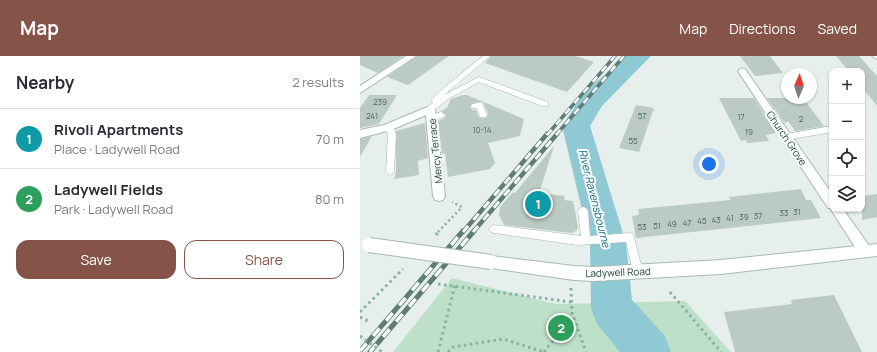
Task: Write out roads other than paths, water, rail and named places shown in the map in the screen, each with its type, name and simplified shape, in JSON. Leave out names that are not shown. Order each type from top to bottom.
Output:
[{"type":"street","points":[[360,90],[412,56]]},
{"type":"street","name":"Church Grove","points":[[742,71],[829,200]]},
{"type":"street","name":"Mercy Terrace","points":[[360,134],[370,133],[434,114],[439,196]]},
{"type":"street","points":[[839,212],[871,250]]},
{"type":"street","name":"Ladywell Road","points":[[364,244],[574,273],[638,272],[765,263],[871,250]]},
{"type":"lane","points":[[434,114],[442,92],[487,56]]},
{"type":"lane","points":[[434,114],[446,97],[480,79],[545,104]]},
{"type":"lane","points":[[475,106],[479,105],[483,115]]},
{"type":"lane","points":[[389,127],[392,134],[390,172]]},
{"type":"lane","points":[[786,137],[829,130]]},
{"type":"lane","points":[[583,211],[591,241]]},
{"type":"lane","points":[[494,229],[577,242],[630,237],[638,272]]},
{"type":"waterway","name":"River Ravensbourne","points":[[639,56],[592,100],[576,126],[608,243],[612,309],[649,352]]},
{"type":"railway","points":[[547,135],[615,56]]},
{"type":"railway","points":[[556,135],[624,56]]},
{"type":"railway","points":[[463,232],[547,134]]},
{"type":"railway","points":[[473,232],[557,134]]},
{"type":"railway","points":[[360,351],[463,231]]},
{"type":"railway","points":[[370,352],[474,231]]},
{"type":"place","name":"Rivoli Apartments","points":[[538,204]]},
{"type":"place","name":"Ladywell Fields","points":[[561,328]]}]
